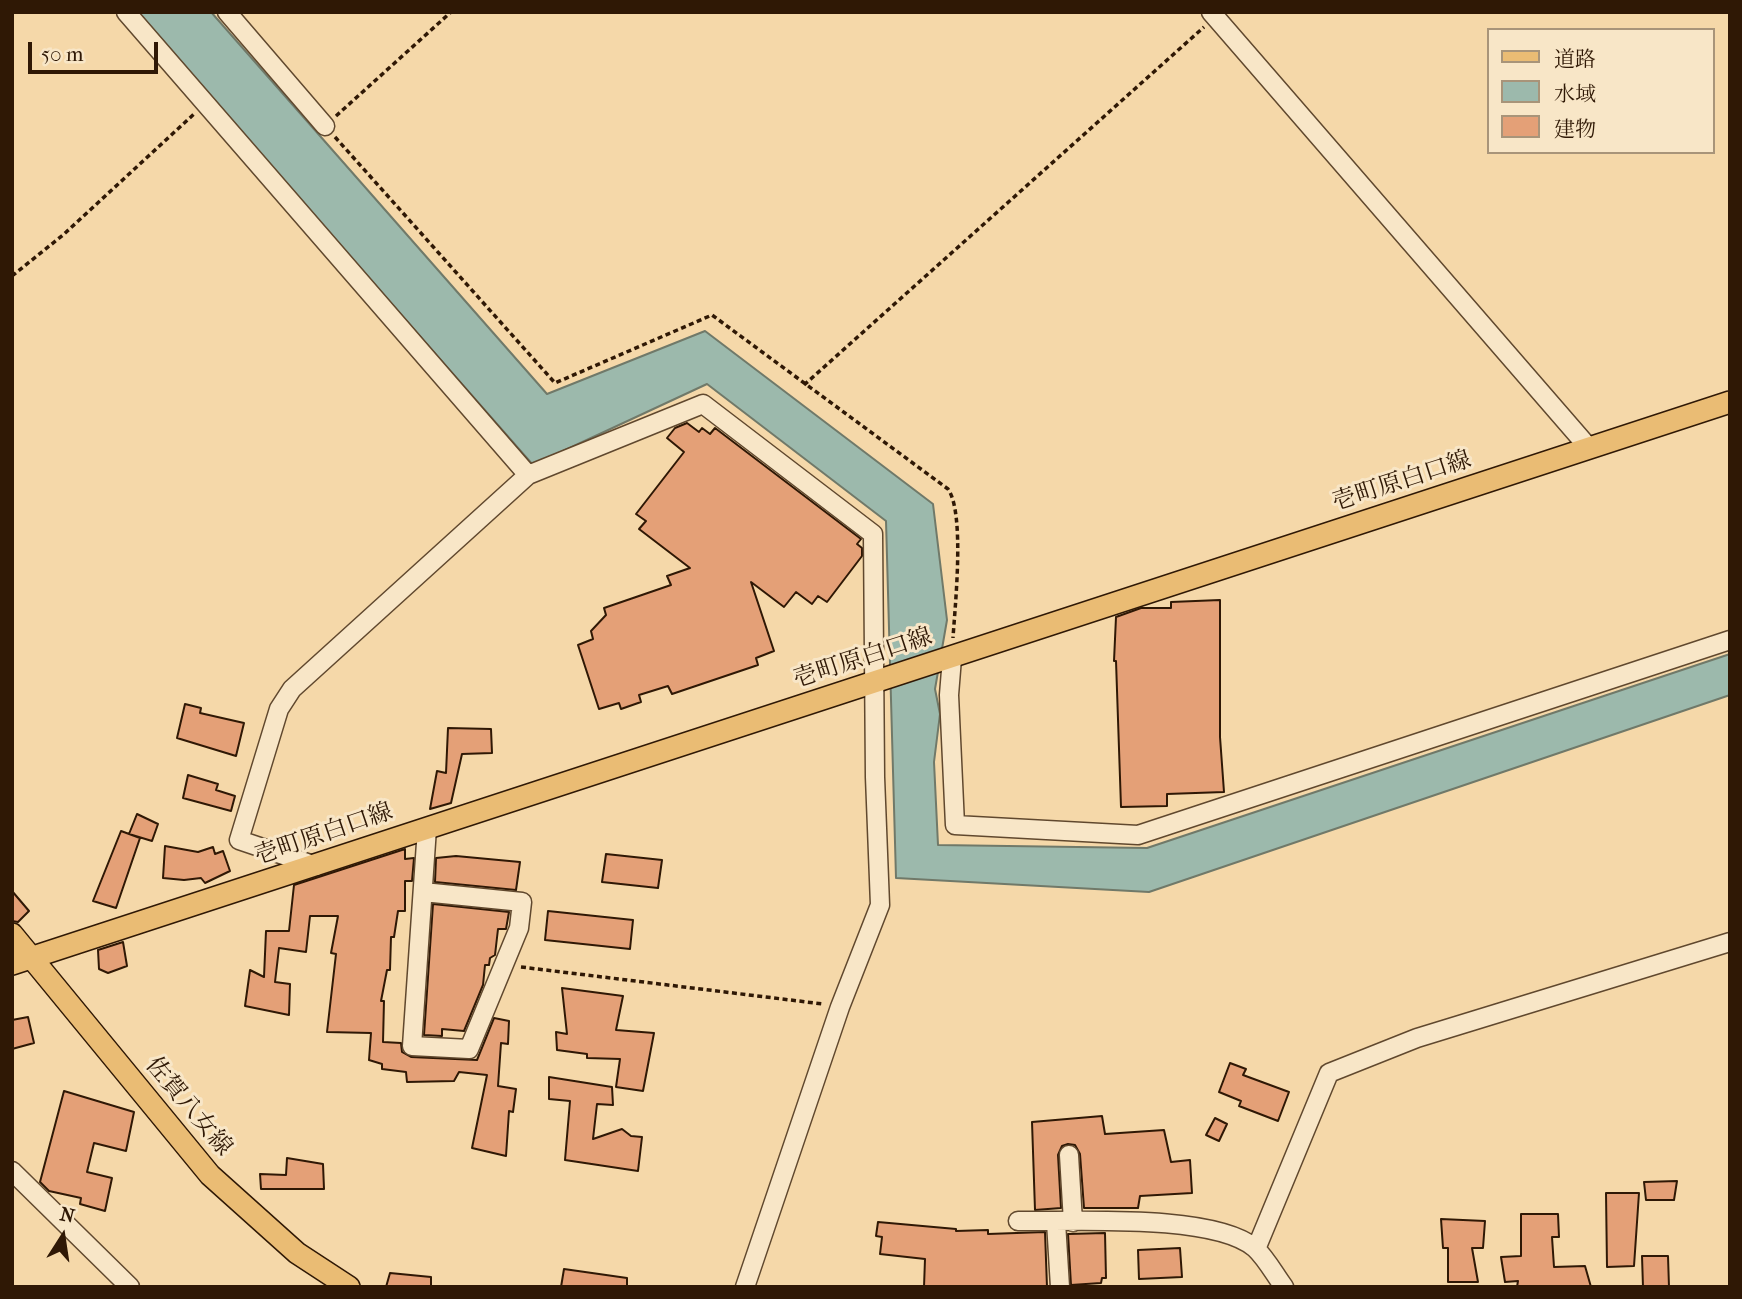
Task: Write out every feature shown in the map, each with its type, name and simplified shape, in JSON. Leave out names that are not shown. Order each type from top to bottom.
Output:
[{"type":"main road","name":"壱町原白口線","points":[[22,961],[1730,402]]},
{"type":"main road","name":"佐賀八女線","points":[[12,934],[22,961],[210,1175],[297,1253],[349,1287]]},
{"type":"street","points":[[125,12],[528,475]]},
{"type":"street","points":[[227,12],[325,126]]},
{"type":"street","points":[[1213,15],[1589,448]]},
{"type":"street","points":[[316,866],[239,840],[279,709],[292,689],[528,475],[703,404],[873,534],[880,680],[875,777],[880,905],[840,1007],[745,1287]]},
{"type":"street","points":[[946,659],[955,825],[960,828],[1138,835],[1730,640]]},
{"type":"street","points":[[423,891],[522,902],[519,928],[469,1048],[412,1046],[427,828]]},
{"type":"street","points":[[1256,1248],[1329,1073],[1418,1038],[1730,942]]},
{"type":"street","points":[[1060,1287],[1069,1155]]},
{"type":"street","points":[[12,1171],[130,1287]]},
{"type":"street","points":[[1018,1221],[1181,1224],[1238,1238],[1256,1248],[1284,1287]]},
{"type":"path","points":[[451,12],[325,126],[555,383],[712,316],[952,495],[958,558],[946,659]]},
{"type":"path","points":[[804,385],[1213,15]]},
{"type":"path","points":[[12,275],[63,235],[206,103]]},
{"type":"path","points":[[505,965],[840,1007]]},
{"type":"water","points":[[135,12],[211,12],[547,394],[705,331],[933,504],[947,620],[935,689],[940,714],[934,762],[938,845],[1147,848],[1730,654],[1730,695],[1149,892],[896,878],[886,521],[707,384],[533,465]]},
{"type":"building","points":[[687,423],[699,432],[702,428],[710,434],[715,428],[861,539],[857,544],[862,548],[862,556],[827,602],[818,596],[812,604],[796,592],[784,607],[751,582],[774,651],[756,658],[758,665],[672,694],[668,686],[639,695],[641,702],[621,709],[619,703],[599,709],[578,645],[593,639],[591,631],[606,615],[604,608],[671,585],[667,576],[690,568],[639,529],[646,521],[636,514],[684,452],[667,438],[675,428]]},
{"type":"building","points":[[1220,600],[1220,737],[1224,792],[1167,794],[1167,806],[1121,807],[1114,661],[1116,617],[1141,608],[1171,608],[1171,602]]},
{"type":"building","points":[[185,704],[201,708],[200,713],[244,723],[236,756],[177,738]]},
{"type":"building","points":[[448,728],[491,729],[492,753],[462,754],[451,803],[430,809],[437,771],[446,773]]},
{"type":"building","points":[[188,775],[218,784],[216,790],[235,796],[231,811],[183,798]]},
{"type":"building","points":[[137,814],[158,824],[152,841],[129,834]]},
{"type":"building","points":[[121,831],[140,838],[116,908],[93,901]]},
{"type":"building","points":[[165,846],[198,852],[213,847],[215,854],[223,851],[230,871],[205,883],[201,878],[163,878]]},
{"type":"building","points":[[405,849],[405,859],[414,858],[412,881],[405,881],[405,911],[398,911],[394,937],[391,937],[390,970],[387,970],[381,1001],[384,1001],[383,1042],[401,1043],[402,1052],[411,1057],[477,1060],[494,1018],[509,1021],[508,1044],[501,1043],[498,1086],[516,1089],[513,1112],[509,1111],[506,1156],[472,1148],[487,1075],[459,1072],[454,1081],[407,1082],[406,1072],[382,1069],[382,1064],[369,1060],[371,1033],[327,1032],[336,954],[331,953],[338,916],[310,916],[306,952],[279,948],[275,982],[290,984],[289,1015],[245,1006],[250,970],[264,977],[266,931],[289,931],[294,885]]},
{"type":"building","points":[[606,854],[662,860],[658,888],[602,882]]},
{"type":"building","points":[[456,856],[520,862],[516,890],[435,882],[436,858]]},
{"type":"building","points":[[12,891],[29,911],[18,922],[12,921]]},
{"type":"building","points":[[433,904],[509,912],[506,929],[498,929],[495,955],[490,958],[489,965],[485,965],[483,985],[464,1031],[442,1029],[442,1036],[424,1035]]},
{"type":"building","points":[[548,911],[633,920],[630,949],[545,940]]},
{"type":"building","points":[[123,942],[127,966],[108,973],[99,969],[98,950]]},
{"type":"building","points":[[562,988],[623,996],[616,1030],[654,1033],[643,1091],[616,1087],[620,1059],[587,1058],[587,1054],[557,1050],[556,1032],[567,1034]]},
{"type":"building","points":[[28,1017],[34,1043],[12,1049],[12,1020]]},
{"type":"building","points":[[1230,1063],[1246,1069],[1243,1075],[1289,1092],[1278,1121],[1239,1106],[1241,1101],[1219,1092]]},
{"type":"building","points":[[549,1077],[612,1087],[613,1105],[597,1104],[593,1139],[622,1129],[631,1136],[642,1137],[638,1171],[565,1160],[570,1101],[549,1099]]},
{"type":"building","points":[[64,1091],[134,1112],[126,1151],[94,1143],[87,1172],[112,1178],[105,1211],[80,1204],[81,1198],[49,1191],[40,1182]]},
{"type":"building","points":[[1102,1116],[1105,1134],[1164,1130],[1171,1162],[1190,1160],[1192,1193],[1140,1196],[1138,1208],[1084,1208],[1080,1154],[1075,1145],[1068,1144],[1062,1146],[1058,1155],[1061,1208],[1035,1210],[1032,1122]]},
{"type":"building","points":[[1215,1118],[1227,1124],[1219,1141],[1206,1135]]},
{"type":"building","points":[[287,1158],[323,1164],[324,1189],[261,1189],[260,1174],[286,1175]]},
{"type":"building","points":[[1677,1181],[1674,1200],[1646,1200],[1644,1182]]},
{"type":"building","points":[[1606,1193],[1639,1193],[1634,1266],[1607,1267]]},
{"type":"building","points":[[1521,1214],[1558,1214],[1559,1237],[1552,1237],[1554,1267],[1585,1266],[1591,1287],[1517,1287],[1518,1281],[1505,1282],[1501,1257],[1521,1256]]},
{"type":"building","points":[[1441,1219],[1485,1221],[1483,1248],[1472,1248],[1478,1282],[1448,1282],[1448,1248],[1443,1248]]},
{"type":"building","points":[[878,1222],[956,1231],[988,1230],[988,1234],[1045,1232],[1047,1287],[924,1287],[925,1259],[880,1254],[882,1237],[876,1236]]},
{"type":"building","points":[[1105,1233],[1106,1278],[1102,1278],[1101,1283],[1071,1285],[1068,1234]]},
{"type":"building","points":[[1180,1248],[1182,1277],[1139,1279],[1138,1250]]},
{"type":"building","points":[[1642,1256],[1668,1256],[1669,1287],[1643,1287]]},
{"type":"building","points":[[564,1269],[627,1278],[627,1287],[561,1287]]},
{"type":"building","points":[[390,1273],[431,1277],[431,1287],[386,1287]]}]
